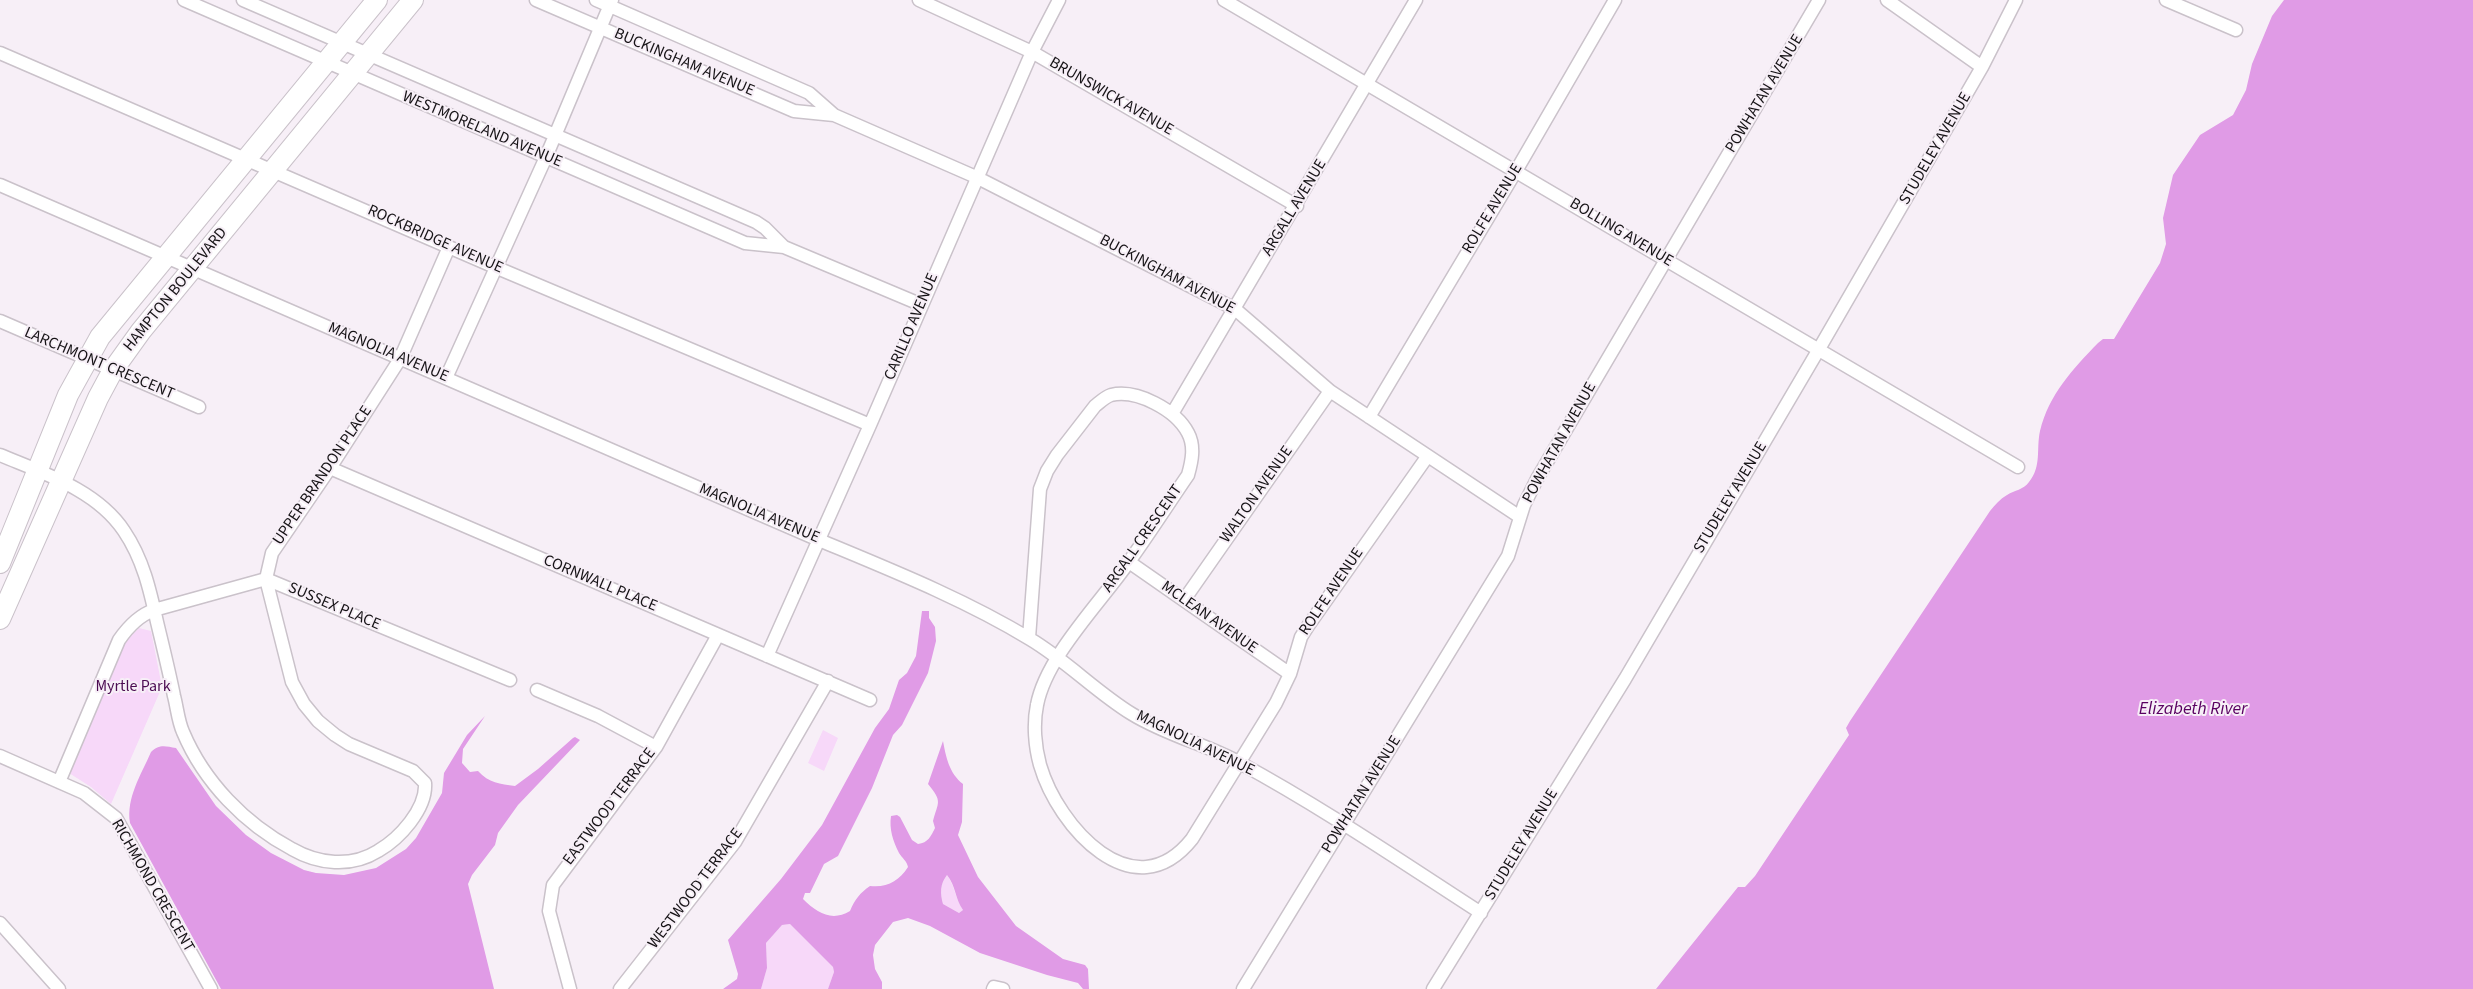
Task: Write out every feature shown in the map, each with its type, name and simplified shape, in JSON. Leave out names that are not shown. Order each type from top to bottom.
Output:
[{"type":"main road","name":"HAMPTON BOULEVARD","points":[[0,563],[20,518],[36,470],[68,395],[100,337],[376,0]]},
{"type":"main road","name":"HAMPTON BOULEVARD","points":[[0,619],[60,482],[113,370],[141,331],[274,170],[351,73],[413,0]]},
{"type":"street","name":"WESTMORELAND AVENUE","points":[[184,0],[744,243],[784,247],[922,305]]},
{"type":"street","name":"WESTMORELAND AVENUE","points":[[243,0],[756,222],[765,228],[784,247]]},
{"type":"street","name":"BUCKINGHAM AVENUE","points":[[536,0],[794,111],[834,115]]},
{"type":"street","name":"BUCKINGHAM AVENUE","points":[[596,0],[611,3],[809,93],[834,115],[976,177],[1234,309],[1330,391],[1520,517]]},
{"type":"street","name":"BRUNSWICK AVENUE","points":[[919,0],[1032,52],[1297,206]]},
{"type":"street","name":"CARILLO AVENUE","points":[[767,656],[922,305],[976,177],[1032,52],[1059,0]]},
{"type":"street","name":"BOLLING AVENUE","points":[[1224,0],[2018,467]]},
{"type":"street","name":"ARGALL AVENUE","points":[[1172,414],[1297,206],[1416,0]]},
{"type":"street","name":"ROLFE AVENUE","points":[[1369,417],[1516,171],[1615,0]]},
{"type":"street","name":"POWHATAN AVENUE","points":[[1242,989],[1508,556],[1520,517],[1537,479],[1819,0]]},
{"type":"street","points":[[1887,0],[1982,67]]},
{"type":"street","name":"STUDELEY AVENUE","points":[[1433,989],[1625,679],[1982,67],[2016,0]]},
{"type":"street","points":[[2166,0],[2236,30]]},
{"type":"street","points":[[446,378],[546,156],[611,3]]},
{"type":"street","name":"ROCKBRIDGE AVENUE","points":[[0,53],[449,247],[870,424]]},
{"type":"street","name":"MAGNOLIA AVENUE","points":[[0,185],[819,540],[935,588],[1029,638],[1058,657],[1131,713],[1180,739],[1239,762],[1343,824],[1481,913]]},
{"type":"street","name":"UPPER BRANDON PLACE","points":[[154,610],[183,731],[209,777],[224,796],[262,831],[282,844],[316,860],[352,861],[370,856],[402,833],[424,799],[425,783],[421,777],[335,736],[318,721],[304,704],[292,682],[266,579],[272,552],[330,468],[400,358],[449,247]]},
{"type":"street","name":"LARCHMONT CRESCENT","points":[[0,321],[199,407]]},
{"type":"street","name":"WALTON AVENUE","points":[[1184,600],[1330,391]]},
{"type":"street","points":[[1029,638],[1040,489],[1047,471],[1057,455],[1095,406],[1111,395],[1124,395],[1143,399],[1172,414]]},
{"type":"street","name":"ARGALL CRESCENT","points":[[1172,414],[1188,433],[1192,447],[1192,459],[1188,475],[1129,562],[1058,657],[1044,679],[1037,705],[1035,728],[1040,766],[1062,812],[1076,830],[1107,857],[1132,866],[1144,867],[1154,866],[1174,858],[1192,839],[1239,762]]},
{"type":"street","points":[[0,455],[36,470],[94,501],[122,528],[137,551],[154,610],[136,620],[119,640],[58,782]]},
{"type":"street","name":"ROLFE AVENUE","points":[[1239,762],[1276,703],[1290,674],[1296,650],[1308,626],[1427,457]]},
{"type":"street","name":"CORNWALL PLACE","points":[[330,468],[870,700]]},
{"type":"street","name":"MCLEAN AVENUE","points":[[1129,562],[1290,674]]},
{"type":"street","name":"SUSSEX PLACE","points":[[154,610],[266,579],[510,680]]},
{"type":"street","name":"EASTWOOD TERRACE","points":[[570,989],[549,911],[553,884],[656,747],[718,635]]},
{"type":"street","name":"WESTWOOD TERRACE","points":[[620,989],[735,842],[828,682]]},
{"type":"street","points":[[537,690],[598,716],[656,747]]},
{"type":"street","name":"RICHMOND CRESCENT","points":[[0,756],[84,794],[116,818],[211,989]]},
{"type":"street","points":[[0,923],[59,989]]},
{"type":"green space","name":"Myrtle Park","points":[[139,628],[151,631],[162,687],[111,804],[91,787],[69,773],[121,646]]},
{"type":"green space","points":[[823,730],[838,738],[824,771],[808,763]]},
{"type":"green space","points":[[947,875],[963,910],[959,913],[943,904],[941,889]]},
{"type":"green space","points":[[790,924],[833,967],[834,972],[828,989],[761,989],[767,968],[766,943],[782,925]]},
{"type":"water","name":"Elizabeth River","points":[[2284,0],[2473,0],[2473,989],[1656,989],[1738,887],[1745,887],[1755,876],[1849,735],[1846,728],[1850,721],[1990,511],[2004,497],[2024,487],[2033,476],[2037,464],[2040,431],[2049,405],[2063,383],[2098,343],[2103,339],[2114,339],[2160,263],[2166,244],[2163,218],[2173,175],[2200,135],[2233,115],[2246,90],[2252,64],[2272,16]]},
{"type":"water","points":[[922,611],[929,611],[929,618],[935,627],[936,641],[928,673],[902,725],[893,735],[872,788],[838,856],[824,864],[810,893],[805,893],[803,899],[819,912],[837,916],[850,911],[858,897],[870,886],[887,885],[897,880],[908,867],[893,839],[891,816],[897,815],[900,817],[912,840],[918,844],[927,841],[935,828],[933,821],[938,806],[936,795],[928,784],[943,741],[951,770],[963,784],[962,822],[958,835],[978,877],[1016,926],[1063,959],[1085,965],[1088,969],[1089,989],[1083,989],[1078,983],[980,953],[930,926],[908,918],[893,922],[875,945],[873,955],[875,969],[882,982],[882,989],[828,989],[834,972],[833,967],[790,924],[782,925],[766,943],[767,968],[761,989],[723,989],[737,979],[738,974],[728,940],[781,879],[822,825],[875,728],[889,709],[899,680],[907,673],[916,656]],"holes":[[[947,875],[963,910],[959,913],[943,904],[942,885]]]},
{"type":"water","points":[[485,716],[463,749],[462,763],[470,772],[478,771],[486,778],[500,784],[515,786],[538,769],[573,738],[575,737],[580,740],[518,805],[498,833],[495,845],[472,875],[468,884],[494,989],[221,989],[130,823],[129,814],[132,796],[151,752],[154,749],[165,746],[176,748],[216,806],[246,835],[271,853],[304,870],[344,875],[376,868],[406,849],[416,838],[442,793],[444,773],[467,735]]}]
